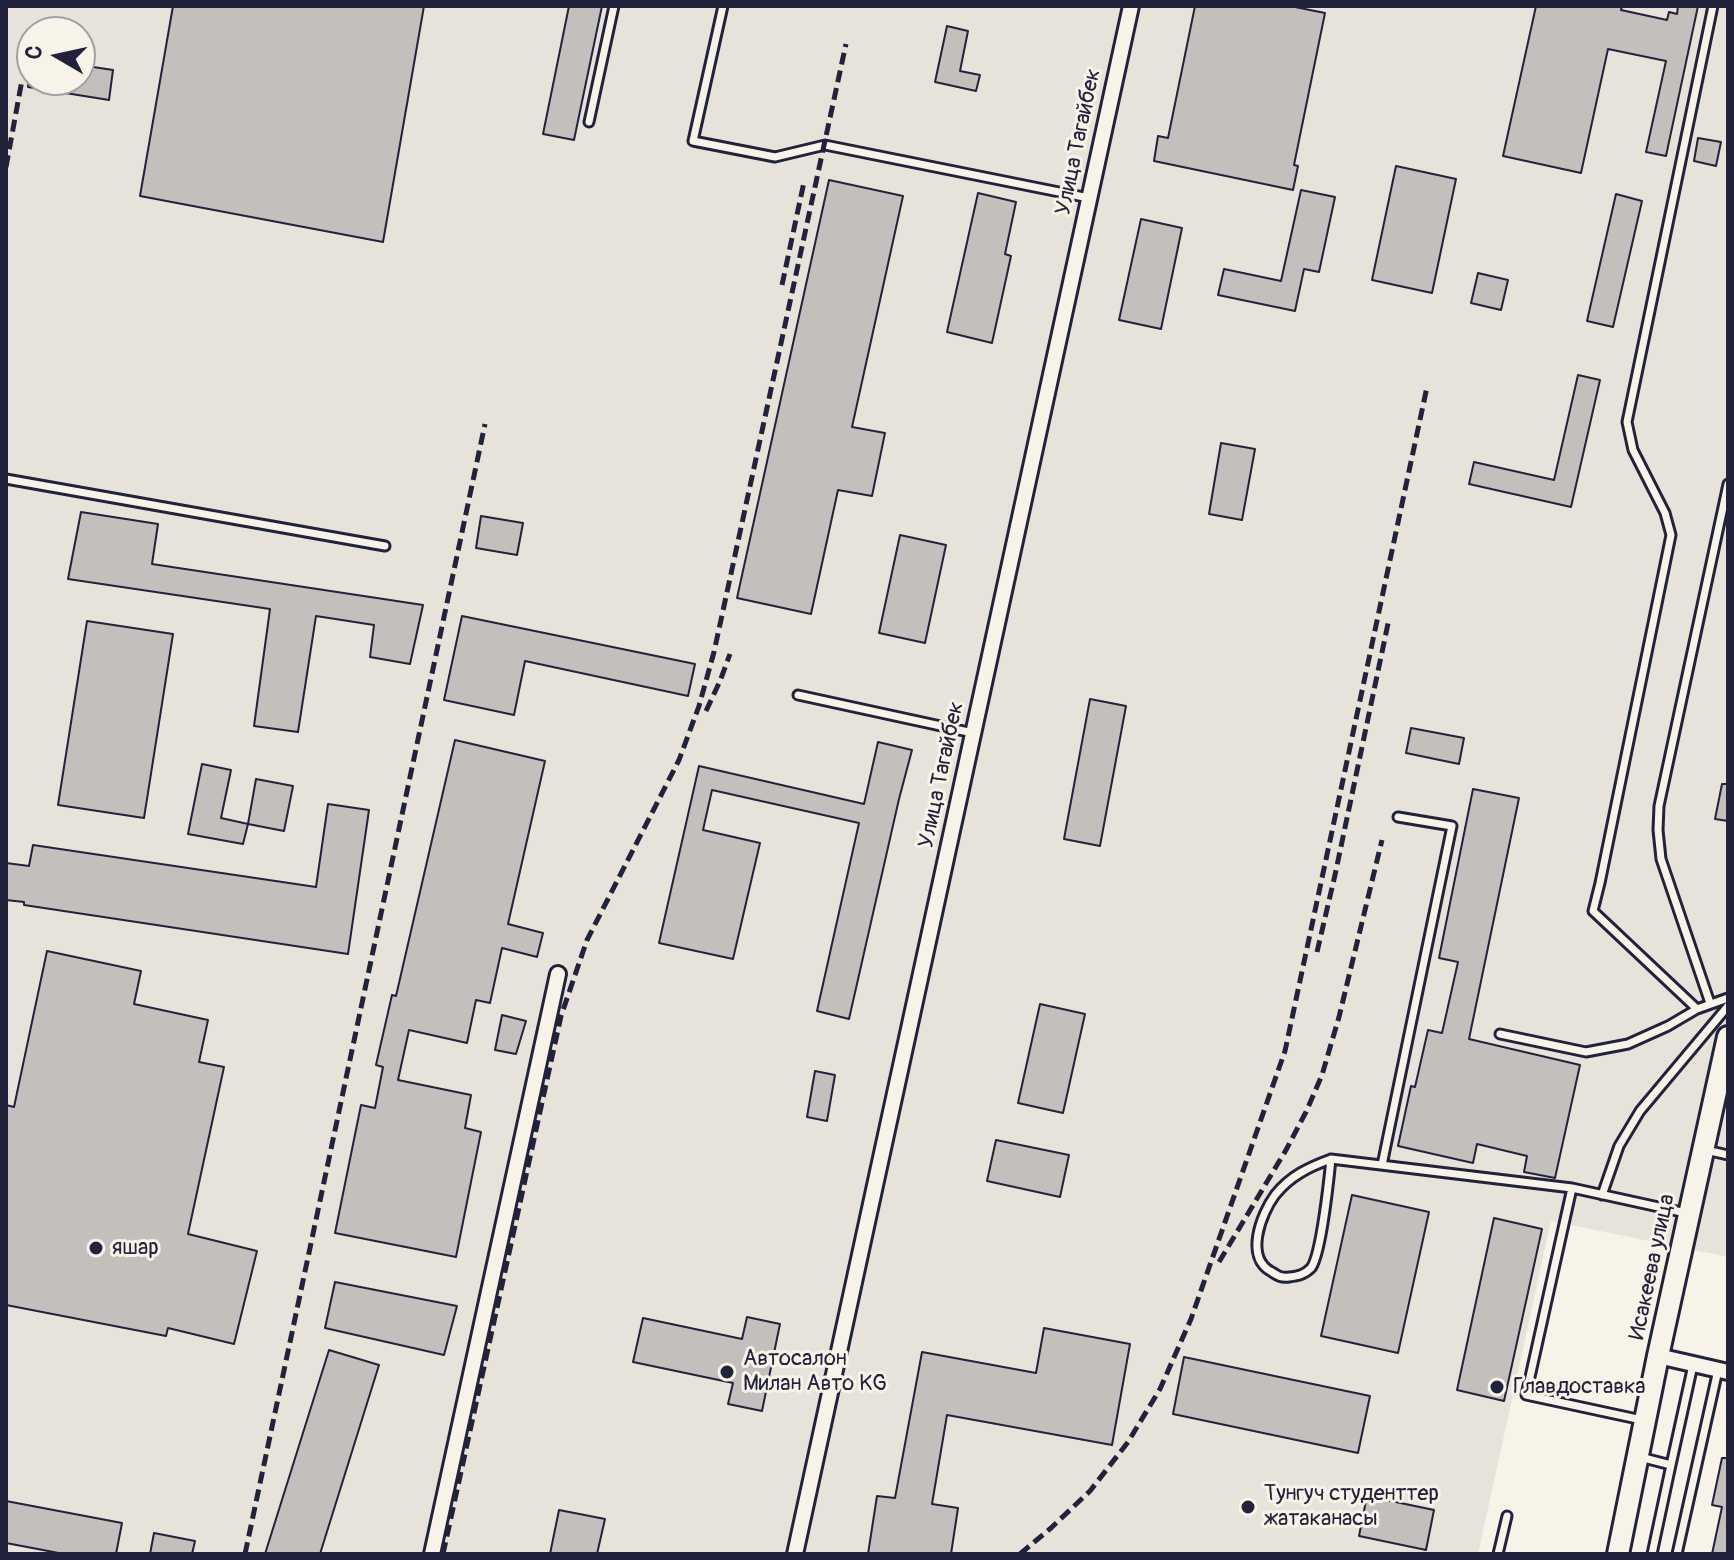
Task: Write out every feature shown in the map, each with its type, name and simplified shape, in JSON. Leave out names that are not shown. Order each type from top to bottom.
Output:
[{"type":"street","name":"Улица Тагайбек","points":[[795,1554],[1131,6]]},
{"type":"street","points":[[432,1554],[558,974]]},
{"type":"street","name":"Исакеева улица","points":[[1618,1554],[1728,1037]]},
{"type":"street","points":[[1658,1356],[1723,1371]]},
{"type":"lane","points":[[589,122],[614,6]]},
{"type":"lane","points":[[723,6],[693,141],[775,157],[825,145],[1089,198]]},
{"type":"lane","points":[[1697,1009],[1593,911],[1671,535],[1665,513],[1633,450],[1627,422],[1713,6]]},
{"type":"lane","points":[[6,479],[385,546]]},
{"type":"lane","points":[[1710,1003],[1661,859],[1658,830],[1659,806],[1728,484]]},
{"type":"lane","points":[[798,695],[973,733]]},
{"type":"lane","points":[[1382,1165],[1452,826],[1398,817]]},
{"type":"lane","points":[[1500,1034],[1586,1052],[1628,1044],[1710,1003],[1728,998]]},
{"type":"lane","points":[[1602,1195],[1619,1146],[1640,1111],[1728,1006]]},
{"type":"lane","points":[[1704,1150],[1728,1155]]},
{"type":"lane","points":[[1331,1159],[1313,1266],[1302,1275],[1282,1278],[1264,1268],[1257,1251],[1266,1210],[1277,1193],[1297,1174],[1331,1159],[1572,1188],[1689,1214]]},
{"type":"lane","points":[[1572,1188],[1526,1395],[1645,1420]]},
{"type":"lane","points":[[1652,1554],[1693,1364]]},
{"type":"lane","points":[[1677,1554],[1723,1371]]},
{"type":"lane","points":[[1638,1456],[1671,1465]]},
{"type":"lane","points":[[1500,1553],[1507,1516]]},
{"type":"shaded area","points":[[6,6],[1728,6],[1728,1257],[1551,1221],[1478,1554],[6,1554]]},
{"type":"building","points":[[173,6],[424,6],[383,242],[140,196]]},
{"type":"building","points":[[569,6],[602,6],[574,140],[543,134]]},
{"type":"building","points":[[1195,6],[1290,6],[1325,13],[1294,165],[1298,166],[1293,190],[1154,161],[1158,136],[1168,138]]},
{"type":"building","points":[[1536,6],[1622,6],[1621,10],[1667,20],[1669,12],[1677,14],[1678,6],[1698,6],[1666,156],[1646,152],[1666,61],[1608,49],[1581,173],[1503,156]]},
{"type":"building","points":[[947,26],[968,31],[960,71],[980,75],[976,91],[935,82]]},
{"type":"building","points":[[96,67],[113,70],[109,100],[84,96],[96,96]]},
{"type":"building","points":[[1698,138],[1721,142],[1716,166],[1694,161]]},
{"type":"building","points":[[1396,166],[1456,179],[1432,293],[1372,280]]},
{"type":"building","points":[[829,180],[903,196],[852,427],[885,433],[872,496],[838,490],[811,614],[737,598]]},
{"type":"building","points":[[1301,190],[1335,197],[1319,272],[1304,269],[1295,311],[1218,295],[1224,269],[1281,281]]},
{"type":"building","points":[[978,193],[1016,202],[1005,254],[1011,256],[992,343],[947,332]]},
{"type":"building","points":[[1616,194],[1642,201],[1613,327],[1587,321]]},
{"type":"building","points":[[1141,219],[1182,228],[1161,329],[1119,320]]},
{"type":"building","points":[[1478,273],[1508,280],[1501,310],[1471,303]]},
{"type":"building","points":[[1578,375],[1600,380],[1571,507],[1469,484],[1474,462],[1554,480]]},
{"type":"building","points":[[1221,443],[1255,449],[1242,520],[1209,514]]},
{"type":"building","points":[[81,512],[158,524],[152,564],[423,605],[410,664],[370,657],[374,625],[316,616],[298,732],[254,726],[270,609],[68,579]]},
{"type":"building","points":[[481,516],[523,523],[517,555],[476,548]]},
{"type":"building","points":[[900,535],[946,545],[925,643],[879,633]]},
{"type":"building","points":[[462,616],[695,664],[688,696],[525,661],[514,715],[444,700]]},
{"type":"building","points":[[87,621],[173,634],[144,818],[58,805]]},
{"type":"building","points":[[1090,699],[1126,706],[1100,846],[1064,839]]},
{"type":"building","points":[[1411,728],[1464,738],[1459,764],[1406,753]]},
{"type":"building","points":[[455,740],[545,761],[508,924],[543,933],[537,957],[502,948],[490,1003],[476,1000],[467,1043],[409,1030],[398,1080],[471,1095],[465,1128],[481,1132],[456,1257],[335,1233],[361,1105],[375,1108],[383,1067],[376,1065],[392,995],[396,996]]},
{"type":"building","points":[[878,742],[912,750],[849,1019],[817,1011],[859,823],[712,790],[703,830],[760,843],[733,959],[659,943],[699,766],[864,804]]},
{"type":"building","points":[[202,764],[231,770],[221,818],[248,824],[243,844],[188,834]]},
{"type":"building","points":[[256,779],[293,786],[284,831],[248,824]]},
{"type":"building","points":[[1722,784],[1728,784],[1728,821],[1715,819]]},
{"type":"building","points":[[1473,789],[1519,798],[1469,1039],[1580,1065],[1555,1178],[1524,1172],[1527,1156],[1477,1144],[1473,1163],[1398,1146],[1411,1086],[1415,1087],[1428,1030],[1442,1033],[1458,962],[1439,958]]},
{"type":"building","points":[[328,804],[369,810],[348,954],[6,900],[6,863],[29,866],[33,845],[316,887]]},
{"type":"building","points":[[47,951],[141,971],[134,1004],[208,1020],[199,1062],[224,1067],[188,1234],[257,1251],[234,1344],[168,1328],[166,1336],[6,1305],[6,1105],[14,1107]]},
{"type":"building","points":[[1040,1004],[1085,1014],[1063,1113],[1018,1103]]},
{"type":"building","points":[[502,1015],[526,1021],[516,1054],[495,1050]]},
{"type":"building","points":[[815,1071],[835,1075],[827,1121],[807,1117]]},
{"type":"building","points":[[996,1140],[1069,1155],[1060,1197],[987,1181]]},
{"type":"building","points":[[1352,1195],[1429,1212],[1398,1353],[1321,1336]]},
{"type":"building","points":[[1494,1218],[1542,1229],[1504,1401],[1457,1390]]},
{"type":"building","points":[[335,1282],[457,1306],[444,1355],[325,1328]]},
{"type":"building","name":"Автосалон Милан Авто KG","points":[[747,1317],[780,1324],[762,1411],[728,1404],[733,1383],[633,1362],[643,1318],[742,1339]]},
{"type":"building","points":[[1044,1328],[1130,1344],[1112,1445],[947,1415],[932,1504],[958,1508],[951,1554],[868,1554],[877,1496],[895,1498],[922,1352],[1036,1373]]},
{"type":"building","points":[[329,1350],[379,1365],[320,1554],[265,1554]]},
{"type":"building","points":[[1184,1357],[1370,1396],[1358,1453],[1173,1414]]},
{"type":"building","points":[[1722,1458],[1728,1458],[1728,1554],[1712,1554],[1722,1507],[1712,1505]]},
{"type":"building","points":[[1367,1496],[1434,1510],[1426,1550],[1359,1536]]},
{"type":"building","points":[[6,1501],[122,1523],[116,1554],[64,1554],[6,1543]]},
{"type":"building","points":[[559,1510],[605,1519],[597,1554],[550,1554]]},
{"type":"building","points":[[154,1533],[195,1541],[192,1554],[150,1554]]},
{"type":"railway","points":[[443,1554],[561,1016],[587,940],[679,760],[714,652],[846,44]]},
{"type":"railway","points":[[6,167],[19,96]]},
{"type":"railway","points":[[782,285],[804,182]]},
{"type":"railway","points":[[1020,1554],[1090,1491],[1128,1442],[1160,1389],[1191,1319],[1285,1051],[1427,387]]},
{"type":"railway","points":[[245,1554],[485,424]]},
{"type":"railway","points":[[1317,952],[1389,619]]},
{"type":"railway","points":[[706,711],[730,654]]},
{"type":"railway","points":[[1219,1262],[1286,1150],[1322,1075],[1382,840]]},
{"type":"place","name":"яшар","points":[[96,1248]]},
{"type":"place","name":"Автосалон Милан Авто KG","points":[[727,1372]]},
{"type":"place","name":"Главдоставка","points":[[1497,1387]]},
{"type":"place","name":"Тунгуч студенттер жатаканасы","points":[[1248,1507]]}]
